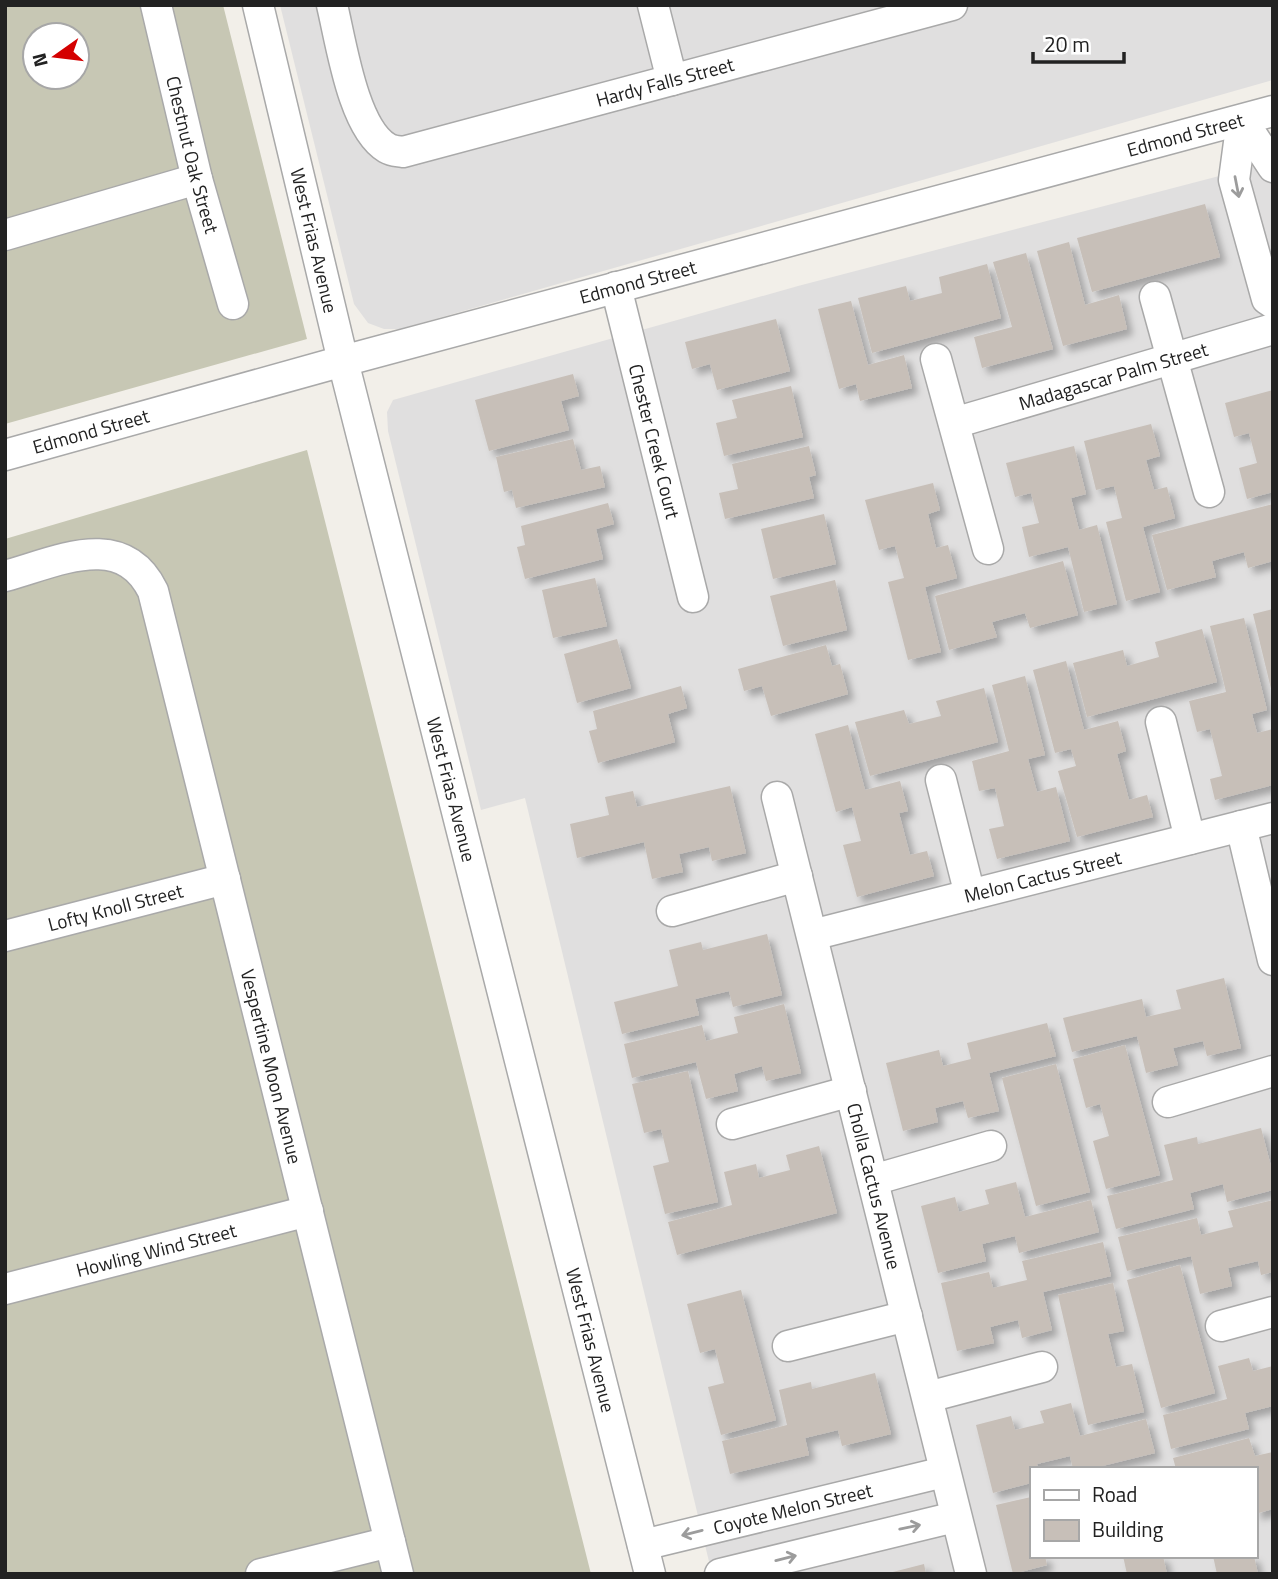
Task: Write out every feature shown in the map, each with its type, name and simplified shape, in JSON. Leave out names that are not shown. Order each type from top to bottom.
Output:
[{"type":"street","name":"Chestnut Oak Street","points":[[156,5],[197,179],[233,304]]},
{"type":"street","name":"West Frias Avenue","points":[[258,5],[343,361],[650,1574]]},
{"type":"street","name":"Hardy Falls Street","points":[[332,5],[358,111],[380,144],[390,150],[403,152],[952,5]]},
{"type":"street","points":[[653,5],[672,80]]},
{"type":"street","name":"Edmond Street","points":[[5,455],[343,361],[1273,111]]},
{"type":"street","points":[[1242,120],[1273,167]]},
{"type":"street","points":[[1242,120],[1234,180],[1264,258],[1267,299],[1273,303]]},
{"type":"street","points":[[5,236],[197,179]]},
{"type":"street","name":"Chester Creek Court","points":[[616,288],[693,597]]},
{"type":"street","points":[[1155,297],[1209,492]]},
{"type":"street","name":"Madagascar Palm Street","points":[[954,424],[1273,329]]},
{"type":"street","points":[[936,359],[988,550]]},
{"type":"street","name":"Vespertine Moon Avenue","points":[[5,576],[88,554],[119,556],[135,565],[146,576],[153,592],[398,1574]]},
{"type":"street","points":[[1161,722],[1190,839]]},
{"type":"street","points":[[942,780],[970,895]]},
{"type":"street","name":"Cholla Cactus Avenue","points":[[777,797],[971,1574]]},
{"type":"street","name":"Melon Cactus Street","points":[[812,935],[1273,818]]},
{"type":"street","points":[[1241,826],[1273,960]]},
{"type":"street","points":[[671,911],[797,876]]},
{"type":"street","name":"Lofty Knoll Street","points":[[5,936],[225,879]]},
{"type":"street","points":[[1168,1102],[1273,1071]]},
{"type":"street","points":[[732,1124],[851,1091]]},
{"type":"street","points":[[873,1180],[991,1146]]},
{"type":"street","name":"Howling Wind Street","points":[[5,1289],[308,1211]]},
{"type":"street","points":[[1221,1326],[1273,1312]]},
{"type":"street","points":[[788,1346],[907,1316]]},
{"type":"street","points":[[928,1397],[1042,1367]]},
{"type":"street","name":"Coyote Melon Street","points":[[643,1545],[944,1472]]},
{"type":"street","points":[[853,1493],[865,1538]]},
{"type":"street","points":[[720,1574],[955,1517]]},
{"type":"street","points":[[261,1574],[390,1542]]},
{"type":"shaded area","points":[[5,5],[223,5],[307,339],[5,424]]},
{"type":"shaded area","points":[[280,5],[1273,5],[1273,80],[400,329],[384,329],[368,323],[354,304]]},
{"type":"shaded area","points":[[1273,162],[1273,1574],[712,1574],[525,798],[481,810],[388,431],[387,412],[393,400],[798,286]]},
{"type":"shaded area","points":[[307,450],[591,1574],[5,1574],[5,539]]},
{"type":"building","points":[[1205,204],[1220,257],[1092,292],[1077,238]]},
{"type":"building","points":[[1069,242],[1085,305],[1119,295],[1127,329],[1063,346],[1037,251]]},
{"type":"building","points":[[1026,253],[1053,349],[982,368],[974,337],[1012,327],[993,262]]},
{"type":"building","points":[[987,264],[1001,318],[872,353],[858,298],[906,286],[910,301],[942,293],[939,277]]},
{"type":"building","points":[[851,301],[868,365],[904,355],[912,388],[860,401],[856,384],[839,389],[818,309]]},
{"type":"building","points":[[776,319],[790,371],[717,390],[710,364],[692,369],[685,342]]},
{"type":"building","points":[[573,374],[579,396],[561,401],[569,430],[489,451],[475,400]]},
{"type":"building","points":[[791,386],[803,437],[724,456],[716,423],[737,418],[732,400]]},
{"type":"building","points":[[1273,390],[1273,492],[1247,499],[1239,468],[1257,463],[1249,433],[1234,437],[1225,403]]},
{"type":"building","points":[[1151,424],[1160,456],[1146,460],[1154,490],[1167,487],[1175,518],[1143,527],[1160,592],[1126,601],[1106,522],[1122,518],[1114,486],[1096,490],[1084,441]]},
{"type":"building","points":[[573,439],[581,470],[600,466],[605,487],[516,508],[512,490],[504,492],[496,457]]},
{"type":"building","points":[[809,446],[816,475],[809,477],[814,498],[725,519],[719,493],[738,489],[732,464]]},
{"type":"building","points":[[1074,446],[1086,494],[1071,498],[1079,530],[1097,525],[1117,604],[1084,612],[1068,547],[1029,557],[1022,527],[1039,523],[1031,493],[1015,497],[1006,463]]},
{"type":"building","points":[[933,483],[940,510],[928,514],[936,548],[948,545],[957,578],[925,587],[941,652],[908,660],[888,582],[904,578],[895,546],[879,550],[865,500]]},
{"type":"building","points":[[608,503],[614,524],[596,529],[603,559],[525,579],[517,547],[525,545],[521,526]]},
{"type":"building","points":[[1273,504],[1273,561],[1248,568],[1244,552],[1212,561],[1216,577],[1167,590],[1152,535]]},
{"type":"building","points":[[824,514],[836,564],[773,579],[761,529]]},
{"type":"building","points":[[1063,561],[1078,615],[1030,628],[1025,613],[992,622],[997,637],[949,650],[935,596]]},
{"type":"building","points":[[595,578],[607,626],[553,638],[542,590]]},
{"type":"building","points":[[835,580],[847,630],[783,646],[770,596]]},
{"type":"building","points":[[1273,609],[1273,693],[1272,693],[1253,614]]},
{"type":"building","points":[[1244,618],[1267,710],[1252,714],[1257,733],[1273,729],[1273,785],[1215,800],[1210,779],[1222,776],[1210,729],[1197,732],[1189,701],[1226,692],[1210,626]]},
{"type":"building","points":[[1202,629],[1217,682],[1087,717],[1073,663],[1123,650],[1127,666],[1159,657],[1155,642]]},
{"type":"building","points":[[617,639],[631,688],[577,703],[564,654]]},
{"type":"building","points":[[826,645],[832,666],[840,664],[848,694],[771,716],[762,686],[744,691],[738,669]]},
{"type":"building","points":[[1066,661],[1084,730],[1118,721],[1126,751],[1117,754],[1129,800],[1147,795],[1153,817],[1077,837],[1058,771],[1076,766],[1071,749],[1055,753],[1033,670]]},
{"type":"building","points":[[1025,676],[1045,755],[1028,759],[1037,792],[1056,787],[1070,841],[997,859],[989,829],[1004,826],[995,788],[979,791],[972,761],[1009,751],[992,685]]},
{"type":"building","points":[[681,686],[687,708],[668,714],[675,742],[598,763],[589,731],[597,729],[593,711]]},
{"type":"building","points":[[984,688],[998,742],[870,776],[855,722],[904,710],[909,724],[941,716],[936,701]]},
{"type":"building","points":[[848,725],[865,790],[900,781],[908,811],[899,813],[910,855],[927,851],[934,876],[857,897],[843,845],[861,841],[852,807],[836,812],[815,734]]},
{"type":"building","points":[[730,786],[746,853],[712,861],[709,847],[679,854],[683,872],[652,879],[644,842],[577,858],[570,824],[609,815],[605,797],[633,791],[637,807]]},
{"type":"building","points":[[767,934],[782,995],[733,1007],[729,991],[695,999],[699,1015],[622,1034],[614,1002],[678,986],[669,950],[701,942],[703,950]]},
{"type":"building","points":[[1224,978],[1241,1048],[1207,1056],[1203,1041],[1173,1048],[1178,1065],[1146,1073],[1137,1036],[1072,1052],[1063,1018],[1142,999],[1146,1017],[1181,1009],[1176,990]]},
{"type":"building","points":[[784,1004],[801,1073],[766,1081],[762,1066],[734,1074],[738,1091],[706,1099],[696,1062],[632,1078],[624,1044],[702,1025],[706,1041],[738,1033],[734,1017]]},
{"type":"building","points":[[1047,1023],[1056,1056],[989,1073],[999,1111],[968,1118],[963,1101],[935,1108],[938,1122],[903,1131],[886,1063],[939,1050],[943,1066],[971,1059],[967,1043]]},
{"type":"building","points":[[1125,1045],[1160,1175],[1106,1189],[1093,1141],[1109,1136],[1100,1104],[1086,1108],[1073,1059]]},
{"type":"building","points":[[1056,1064],[1090,1192],[1036,1206],[1002,1078]]},
{"type":"building","points":[[688,1071],[718,1202],[665,1214],[653,1166],[669,1162],[661,1129],[644,1133],[632,1084]]},
{"type":"building","points":[[1261,1128],[1273,1174],[1273,1190],[1227,1202],[1223,1184],[1190,1193],[1194,1209],[1116,1229],[1107,1196],[1173,1180],[1164,1145],[1197,1137],[1198,1144]]},
{"type":"building","points":[[819,1146],[837,1213],[677,1255],[668,1222],[732,1205],[724,1172],[756,1164],[759,1178],[790,1170],[786,1155]]},
{"type":"building","points":[[1016,1182],[1025,1217],[1091,1200],[1099,1232],[1019,1253],[1015,1236],[982,1244],[986,1261],[938,1273],[921,1206],[955,1197],[959,1212],[989,1204],[985,1190]]},
{"type":"building","points":[[1273,1200],[1273,1272],[1261,1275],[1258,1261],[1228,1268],[1232,1286],[1200,1294],[1191,1256],[1127,1271],[1118,1237],[1197,1218],[1201,1235],[1233,1227],[1228,1211]]},
{"type":"building","points":[[1103,1242],[1111,1276],[1043,1292],[1052,1330],[1022,1338],[1018,1320],[990,1327],[994,1343],[957,1351],[941,1283],[989,1272],[993,1288],[1027,1280],[1022,1261]]},
{"type":"building","points":[[1180,1265],[1215,1393],[1161,1408],[1127,1280]]},
{"type":"building","points":[[1113,1283],[1124,1331],[1108,1334],[1116,1367],[1132,1364],[1144,1412],[1088,1425],[1058,1295]]},
{"type":"building","points":[[741,1290],[776,1420],[721,1435],[708,1387],[724,1383],[715,1349],[700,1353],[687,1304]]},
{"type":"building","points":[[1249,1358],[1253,1371],[1273,1366],[1273,1406],[1245,1413],[1249,1429],[1171,1449],[1163,1415],[1227,1399],[1218,1366]]},
{"type":"building","points":[[875,1373],[891,1434],[842,1446],[838,1430],[805,1438],[809,1455],[730,1474],[722,1441],[787,1425],[779,1390],[811,1382],[812,1389]]},
{"type":"building","points":[[1071,1403],[1080,1436],[1146,1419],[1155,1453],[1098,1467],[1073,1467],[1070,1456],[1037,1464],[1038,1467],[1030,1467],[1030,1483],[993,1493],[976,1425],[1011,1416],[1015,1430],[1044,1423],[1040,1411]]},
{"type":"building","points":[[1249,1438],[1255,1456],[1273,1452],[1273,1509],[1257,1513],[1257,1467],[1175,1467],[1173,1458]]},
{"type":"building","points":[[1030,1497],[1030,1558],[1045,1558],[1047,1565],[1013,1574],[996,1505]]},
{"type":"building","points":[[1123,1558],[1163,1558],[1167,1574],[1127,1574]]},
{"type":"building","points":[[1213,1558],[1254,1558],[1258,1574],[1217,1574]]},
{"type":"building","points":[[924,1564],[926,1574],[889,1574],[889,1573]]}]
